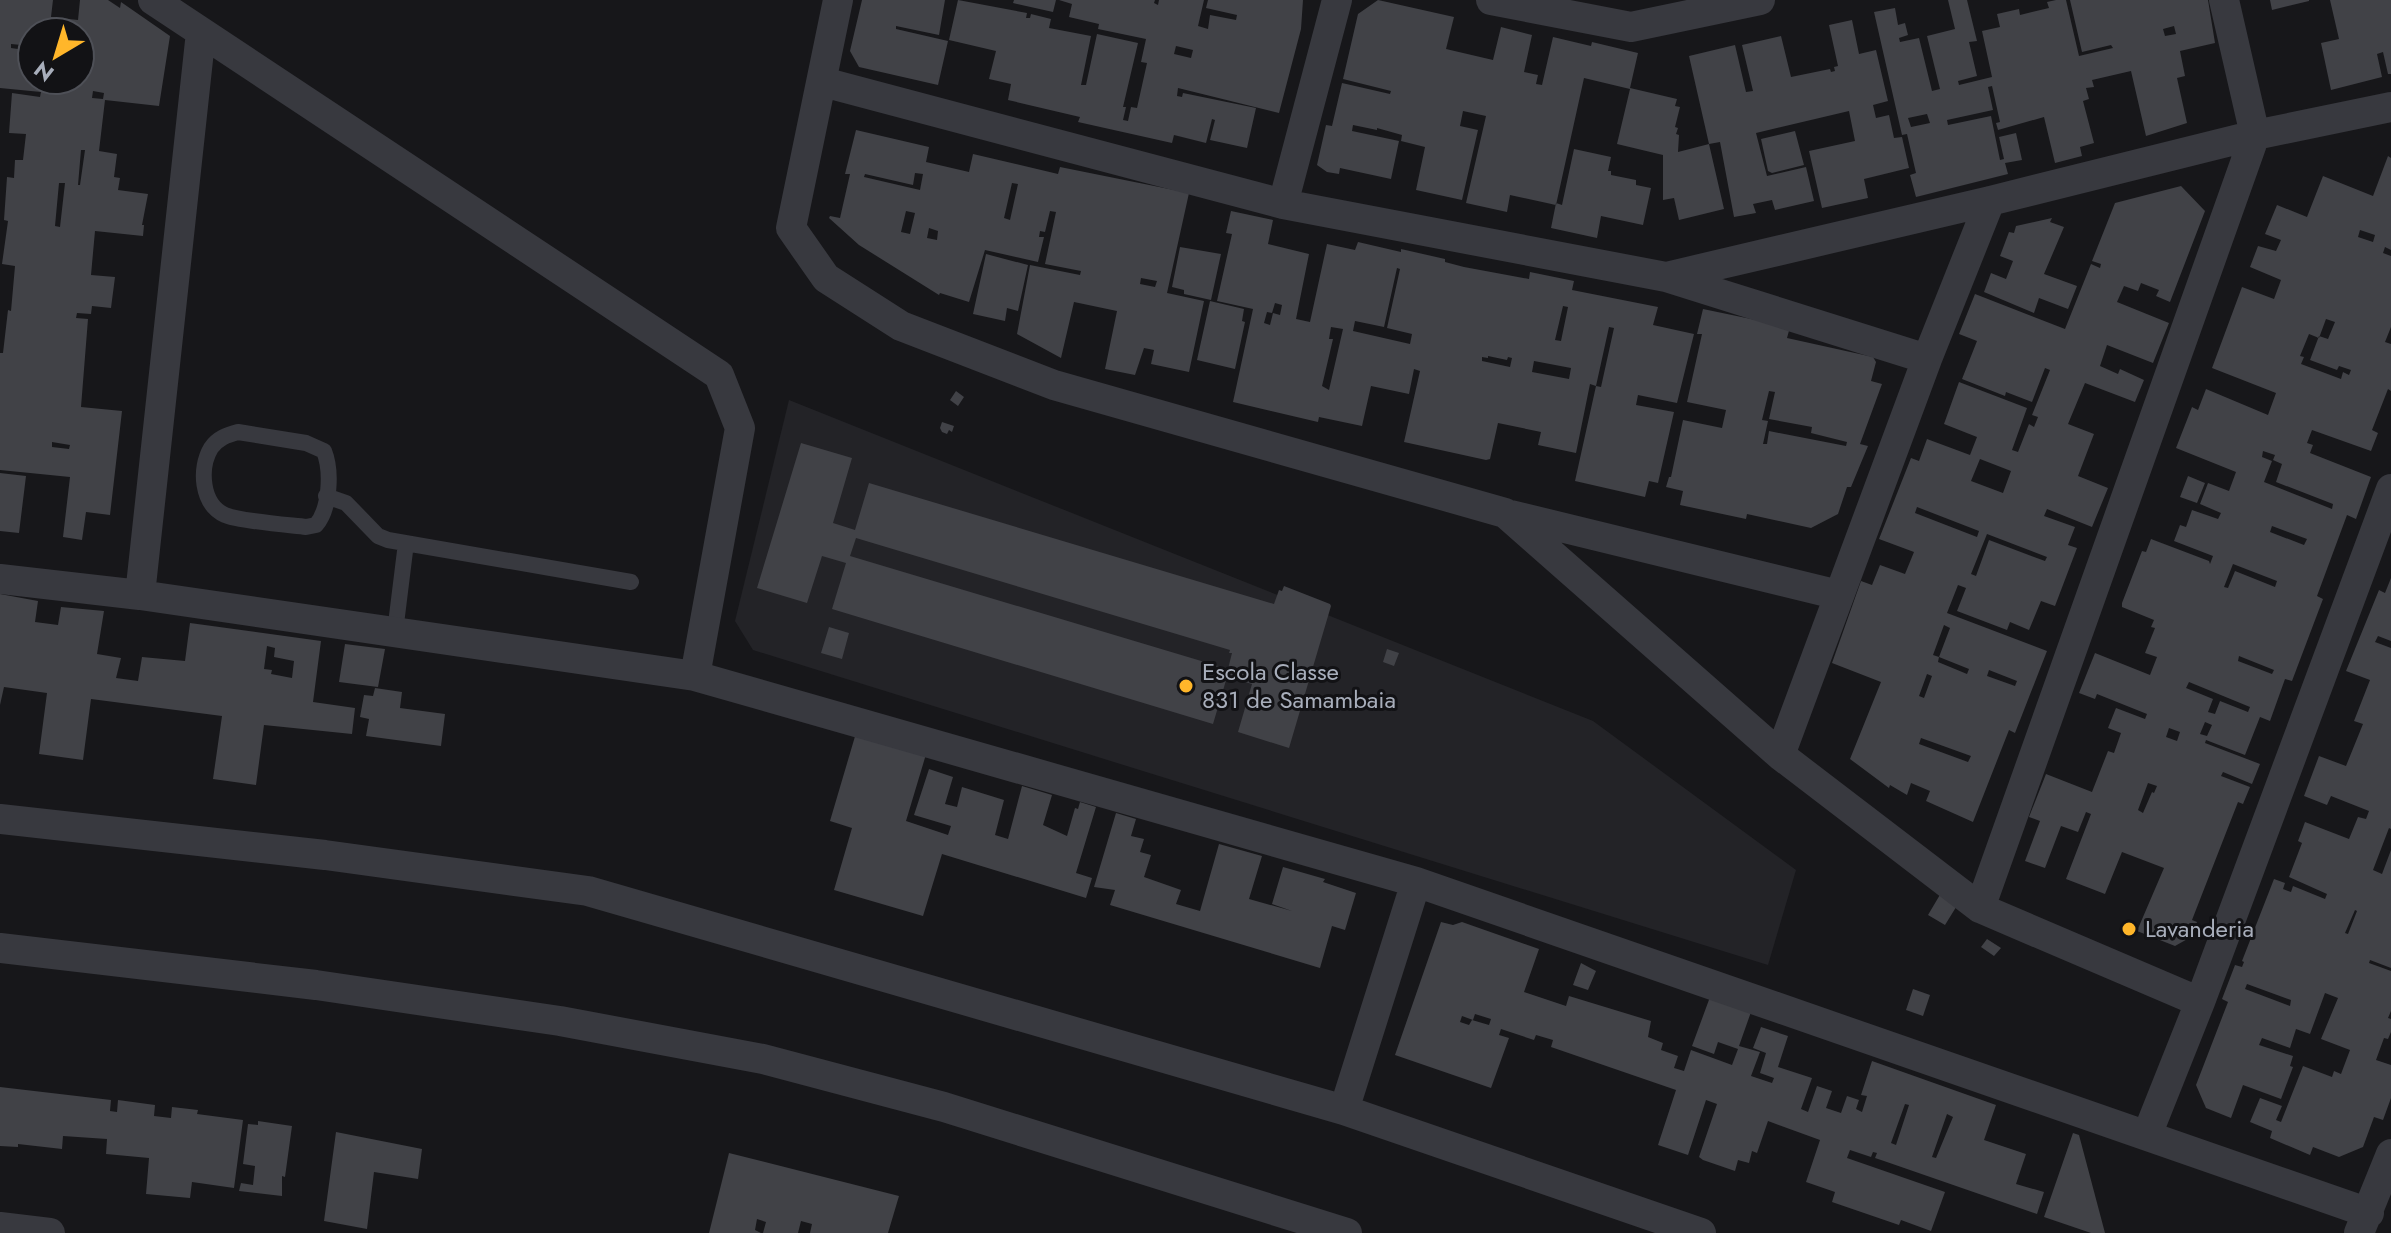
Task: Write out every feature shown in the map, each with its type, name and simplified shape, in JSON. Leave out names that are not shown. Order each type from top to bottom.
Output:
[{"type":"street","points":[[153,0],[719,375],[740,428],[695,676]]},
{"type":"street","points":[[838,0],[791,228],[826,278],[901,326],[1054,385],[1505,513],[1839,595]]},
{"type":"street","points":[[1283,204],[1337,0]]},
{"type":"street","points":[[1491,0],[1631,27],[1745,1]]},
{"type":"street","points":[[1980,908],[2255,135],[2224,0]]},
{"type":"street","points":[[140,595],[201,32]]},
{"type":"street","points":[[823,82],[1283,204],[1666,277],[1927,359]]},
{"type":"street","points":[[1666,277],[2255,135],[2391,107]]},
{"type":"street","points":[[1780,755],[1927,359],[1990,201]]},
{"type":"street","points":[[2147,1135],[2200,1002],[2391,489]]},
{"type":"street","points":[[1505,513],[1780,755],[1980,908],[2200,1002]]},
{"type":"street","points":[[0,579],[140,595],[695,676],[1416,882],[2147,1135],[2364,1223],[2391,1154]]},
{"type":"street","points":[[0,819],[325,855],[588,891],[1344,1110],[1696,1232]]},
{"type":"street","points":[[1344,1110],[1416,882]]},
{"type":"street","points":[[0,948],[316,985],[560,1021],[763,1059],[944,1107],[1313,1227],[1347,1233]]},
{"type":"street","points":[[0,1227],[50,1233]]},
{"type":"lane","points":[[238,432],[306,443],[324,451],[328,461],[326,496],[325,511],[316,525],[306,527],[225,516],[212,505],[204,484],[205,464],[212,446],[223,436],[238,432]]},
{"type":"lane","points":[[326,496],[346,503],[378,536],[631,582]]},
{"type":"lane","points":[[395,632],[406,543]]},
{"type":"shaded area","name":"Escola Classe 831 de Samambaia","points":[[789,400],[1593,721],[1796,870],[1768,965],[753,650],[735,621]]},
{"type":"building","points":[[0,0],[53,0],[51,16],[16,16],[16,44],[11,44],[11,48],[16,49],[16,90],[0,88]]},
{"type":"building","points":[[80,0],[108,0],[120,8],[121,2],[170,36],[159,106],[105,100],[99,151],[117,154],[114,177],[120,178],[118,190],[148,194],[143,236],[95,231],[91,275],[115,277],[111,308],[92,306],[91,314],[77,313],[76,318],[88,319],[81,407],[122,411],[110,515],[86,512],[82,540],[63,537],[70,477],[0,470],[0,353],[3,353],[8,310],[11,311],[15,266],[2,264],[8,221],[4,220],[7,177],[14,178],[15,160],[23,160],[26,134],[9,133],[12,93],[16,96],[92,96],[103,99],[104,93],[96,92],[96,16],[78,16]],"holes":[[[81,150],[85,150],[78,185]],[[59,183],[65,183],[60,227],[55,226]],[[52,442],[70,445],[69,449],[52,447]]]},
{"type":"building","points":[[862,0],[945,0],[939,35],[896,26],[896,29],[948,41],[938,85],[859,67],[850,51]]},
{"type":"building","points":[[958,0],[1027,13],[1026,18],[1030,18],[1031,14],[1051,19],[1049,28],[1091,36],[1081,85],[1086,85],[1097,34],[1138,43],[1123,107],[1126,107],[1123,120],[1128,121],[1131,107],[1137,108],[1147,63],[1141,62],[1146,39],[1098,29],[1099,24],[1069,17],[1072,4],[1059,0],[1155,0],[1154,3],[1158,5],[1159,0],[1204,0],[1198,26],[1208,29],[1210,15],[1236,20],[1237,15],[1206,8],[1208,0],[1303,0],[1301,29],[1279,113],[1178,88],[1177,96],[1182,97],[1183,93],[1256,108],[1247,148],[1210,140],[1215,120],[1212,119],[1206,143],[1174,135],[1172,143],[1078,122],[1080,117],[1008,100],[1011,84],[989,79],[996,51],[949,40]],"holes":[[[1176,46],[1193,50],[1191,58],[1174,54]]]},
{"type":"building","points":[[1014,0],[1056,0],[1053,12],[1013,3]]},
{"type":"building","points":[[1378,0],[1454,17],[1446,49],[1493,60],[1501,27],[1532,35],[1524,72],[1538,75],[1536,84],[1542,85],[1553,37],[1638,53],[1630,88],[1677,99],[1675,106],[1680,107],[1675,127],[1679,135],[1678,152],[1709,144],[1724,209],[1679,220],[1674,198],[1663,200],[1663,155],[1617,144],[1630,89],[1584,78],[1556,205],[1510,195],[1507,212],[1466,203],[1486,116],[1463,111],[1460,126],[1478,130],[1462,200],[1416,190],[1425,147],[1401,141],[1402,135],[1377,128],[1353,125],[1352,131],[1399,141],[1391,179],[1340,168],[1339,174],[1327,172],[1317,165],[1326,125],[1332,126],[1342,83],[1390,94],[1391,91],[1343,79],[1358,14]]},
{"type":"building","points":[[1948,0],[1967,0],[1977,41],[1969,42],[1977,76],[1958,81],[1959,85],[1992,77],[1982,31],[2000,27],[1997,14],[2019,9],[2020,15],[2049,8],[2047,2],[2056,0],[2066,0],[2079,56],[2113,48],[2111,45],[2082,52],[2070,0],[2208,0],[2215,43],[2180,51],[2185,76],[2177,78],[2187,123],[2146,136],[2131,71],[2092,80],[2094,87],[2086,88],[2089,99],[2083,101],[2094,143],[2080,147],[2082,156],[2055,163],[2044,117],[1998,130],[1996,123],[2000,122],[1992,86],[1988,87],[1993,110],[1947,120],[1948,125],[1991,116],[2000,160],[2004,159],[1999,137],[2016,133],[2022,160],[2005,163],[2008,174],[1916,197],[1910,175],[1916,173],[1907,134],[1902,135],[1874,12],[1895,8],[1898,25],[1905,23],[1908,35],[1899,38],[1900,42],[1919,38],[1932,91],[1940,89],[1927,36],[1955,29]],"holes":[[[2174,26],[2176,34],[2165,36],[2163,29]],[[1927,114],[1930,123],[1911,127],[1908,118]]]},
{"type":"building","points":[[2270,0],[2309,0],[2309,1],[2272,10]]},
{"type":"building","points":[[2330,0],[2391,0],[2391,74],[2388,74],[2383,52],[2377,54],[2382,77],[2331,90],[2321,43],[2339,39]]},
{"type":"building","points":[[1852,20],[1859,54],[1876,50],[1888,101],[1873,105],[1876,118],[1889,115],[1894,138],[1902,137],[1909,168],[1864,179],[1868,198],[1822,208],[1809,151],[1855,141],[1849,111],[1756,133],[1767,176],[1806,167],[1814,201],[1775,210],[1772,200],[1753,204],[1756,213],[1734,217],[1720,142],[1709,144],[1689,56],[1735,45],[1746,92],[1753,91],[1742,45],[1781,36],[1791,77],[1830,69],[1831,72],[1838,66],[1829,25]]},
{"type":"building","points":[[856,130],[929,147],[926,162],[969,172],[973,154],[1058,174],[1060,167],[1189,193],[1167,293],[1204,301],[1189,372],[1151,364],[1154,350],[1144,348],[1135,375],[1105,369],[1117,311],[1074,302],[1061,358],[1017,334],[1030,265],[1080,275],[1081,271],[1045,264],[1056,212],[1050,211],[1045,232],[1040,231],[1039,237],[1044,237],[1038,262],[985,250],[969,302],[939,295],[859,245],[829,218],[840,218],[850,174],[845,174]],"holes":[[[915,173],[923,174],[920,190],[864,177],[865,174],[913,185]],[[1012,183],[1018,184],[1010,220],[1004,218]],[[906,211],[915,213],[910,234],[901,232]],[[929,228],[938,231],[937,240],[927,238]],[[1141,278],[1157,281],[1155,287],[1140,284]]]},
{"type":"building","points":[[1795,131],[1804,165],[1772,173],[1768,171],[1761,139]]},
{"type":"building","points":[[1574,149],[1611,157],[1608,171],[1611,175],[1636,180],[1636,185],[1651,188],[1643,225],[1601,216],[1597,238],[1551,228],[1556,203],[1562,205]]},
{"type":"building","points":[[2388,156],[2391,158],[2391,250],[2385,247],[2383,253],[2391,256],[2391,327],[2385,342],[2391,344],[2391,391],[2388,389],[2372,430],[2378,433],[2371,451],[2312,430],[2307,443],[2313,445],[2310,453],[2371,477],[2356,519],[2347,515],[2317,596],[2323,599],[2292,681],[2285,679],[2270,721],[2260,717],[2245,755],[2206,740],[2205,743],[2260,764],[2252,784],[2223,772],[2221,776],[2250,787],[2243,804],[2238,802],[2192,920],[2197,922],[2191,937],[2175,946],[2137,931],[2164,868],[2122,852],[2105,894],[2066,879],[2091,814],[2086,812],[2078,832],[2061,826],[2045,868],[2025,861],[2040,821],[2029,817],[2046,774],[2092,792],[2108,751],[2114,753],[2121,733],[2108,728],[2116,708],[2145,719],[2147,714],[2097,694],[2095,699],[2079,693],[2095,653],[2150,675],[2157,657],[2145,653],[2155,628],[2151,627],[2154,620],[2122,607],[2142,551],[2146,552],[2151,539],[2210,564],[2213,556],[2174,541],[2180,525],[2186,527],[2192,510],[2218,519],[2221,513],[2200,504],[2208,483],[2229,491],[2236,472],[2176,448],[2192,407],[2198,410],[2206,389],[2268,415],[2276,393],[2212,368],[2242,287],[2274,299],[2281,280],[2250,267],[2258,246],[2276,251],[2281,240],[2265,234],[2277,205],[2307,217],[2323,176],[2373,196]],"holes":[[[2360,230],[2375,235],[2373,242],[2358,237]],[[2326,319],[2335,322],[2328,339],[2320,336]],[[2309,334],[2318,338],[2310,360],[2337,370],[2339,366],[2351,370],[2349,375],[2343,372],[2341,379],[2301,364],[2304,357],[2300,356]],[[2263,451],[2275,455],[2273,460],[2282,464],[2276,482],[2333,504],[2332,509],[2264,482],[2272,461],[2262,457]],[[2272,526],[2307,539],[2304,545],[2270,532]],[[2233,564],[2277,581],[2275,587],[2235,571],[2228,588],[2224,587]],[[2239,656],[2274,670],[2272,674],[2238,661]],[[2189,682],[2250,707],[2248,712],[2220,701],[2215,714],[2208,712],[2213,699],[2186,688]],[[2205,722],[2212,725],[2207,736],[2200,734]],[[2169,728],[2180,732],[2177,741],[2166,737]],[[2148,783],[2157,786],[2143,813],[2138,810]]]},
{"type":"building","points":[[2181,186],[2205,211],[2170,302],[2156,296],[2159,290],[2141,283],[2138,291],[2124,286],[2117,302],[2169,323],[2153,363],[2107,345],[2100,366],[2118,374],[2120,369],[2144,380],[2135,402],[2085,383],[2068,424],[2094,434],[2078,476],[2108,488],[2092,527],[2047,509],[2044,516],[2075,527],[2068,545],[2077,548],[2055,606],[2041,601],[2029,630],[2010,622],[2007,630],[1957,611],[1966,588],[1958,585],[1947,613],[2047,651],[2015,733],[2009,730],[1973,822],[1926,801],[1930,791],[1911,783],[1907,795],[1890,785],[1889,788],[1850,759],[1881,682],[1832,663],[1861,581],[1872,585],[1880,565],[1905,574],[1914,552],[1879,539],[1911,458],[1919,461],[1927,439],[1970,455],[1977,437],[1944,424],[1959,382],[2027,408],[2012,450],[2018,452],[2029,424],[2034,427],[2038,417],[2032,415],[2050,370],[2045,368],[2032,402],[2006,392],[2005,396],[1962,379],[1977,341],[1959,334],[1975,294],[2065,329],[2091,264],[2100,268],[2101,264],[2092,261],[2115,203]],"holes":[[[1980,459],[2011,471],[2003,493],[1971,481]],[[1917,507],[1979,531],[1977,537],[1915,513]],[[1987,534],[2047,557],[2045,561],[1989,540],[1976,576],[1971,574]],[[1944,625],[1950,628],[1939,657],[1933,655]],[[1939,657],[1969,669],[1967,674],[1938,662]],[[1989,670],[2017,681],[2015,686],[1987,676]],[[1927,674],[1932,676],[1924,698],[1919,696]],[[1921,738],[1971,756],[1968,762],[1919,744]]]},
{"type":"building","points":[[1231,211],[1273,220],[1268,244],[1309,254],[1296,319],[1310,322],[1327,244],[1355,250],[1358,242],[1529,279],[1530,272],[1574,281],[1572,290],[1658,307],[1653,325],[1694,334],[1677,403],[1638,395],[1636,405],[1674,412],[1658,483],[1649,481],[1645,497],[1575,481],[1596,386],[1590,384],[1576,453],[1538,445],[1541,432],[1498,423],[1490,459],[1486,460],[1404,442],[1420,371],[1414,369],[1409,394],[1371,386],[1362,426],[1319,417],[1318,422],[1233,402],[1253,309],[1217,301],[1232,234],[1226,233]],"holes":[[[1397,268],[1400,269],[1387,328],[1412,334],[1410,344],[1353,331],[1355,321],[1384,327]],[[1275,303],[1282,305],[1280,315],[1273,313],[1270,325],[1264,323],[1267,312],[1272,313]],[[1563,306],[1568,307],[1561,341],[1555,340]],[[1331,327],[1343,329],[1329,390],[1322,386],[1333,339],[1329,339]],[[1609,327],[1614,328],[1601,387],[1596,386]],[[1482,357],[1507,360],[1508,357],[1512,358],[1510,367],[1482,361]],[[1534,361],[1571,368],[1569,379],[1532,372]]]},
{"type":"building","points":[[2052,218],[2050,222],[2064,227],[2044,274],[2077,286],[2068,309],[2039,298],[2034,313],[1984,292],[1991,273],[2006,279],[2013,261],[2000,256],[2009,232],[2014,233],[2016,226]]},
{"type":"building","points":[[1180,247],[1221,254],[1211,300],[1184,294],[1184,290],[1172,287]]},
{"type":"building","points":[[986,254],[1028,265],[1018,311],[1007,308],[1005,321],[973,314]]},
{"type":"building","points":[[1210,301],[1244,309],[1242,321],[1245,322],[1235,369],[1197,360]]},
{"type":"building","points":[[1703,309],[1790,327],[1787,338],[1873,357],[1876,362],[1871,381],[1882,384],[1860,444],[1868,446],[1851,487],[1847,487],[1838,514],[1811,528],[1747,514],[1746,519],[1680,505],[1683,491],[1666,487],[1683,420],[1722,428],[1726,410],[1687,402],[1702,334],[1697,334]],"holes":[[[1769,391],[1775,392],[1769,419],[1812,427],[1811,433],[1847,442],[1846,446],[1769,431],[1767,444],[1763,444],[1768,421],[1762,420]]]},
{"type":"building","points":[[956,391],[964,397],[958,406],[950,400]]},
{"type":"building","points":[[942,422],[954,426],[952,432],[942,432]]},
{"type":"building","points":[[801,443],[852,458],[833,523],[855,530],[869,483],[1274,604],[1279,590],[1282,591],[1284,586],[1331,606],[1289,748],[1238,732],[1252,684],[1227,677],[1213,724],[832,609],[846,563],[822,556],[807,603],[757,588]],"holes":[[[856,538],[1230,650],[1228,669],[850,556]]]},
{"type":"building","points":[[0,473],[26,476],[19,533],[0,531]]},
{"type":"building","points":[[2188,476],[2205,483],[2197,503],[2180,497]]},
{"type":"building","points":[[2391,578],[2391,641],[2378,636],[2375,642],[2391,648],[2391,829],[2373,870],[2382,874],[2391,850],[2391,968],[2370,960],[2369,963],[2391,971],[2391,1011],[2388,1018],[2391,1019],[2391,1032],[2388,1039],[2384,1038],[2376,1060],[2391,1065],[2391,1098],[2383,1120],[2374,1117],[2363,1147],[2339,1157],[2313,1147],[2310,1155],[2270,1138],[2272,1131],[2250,1122],[2260,1098],[2282,1106],[2276,1120],[2281,1122],[2303,1066],[2332,1077],[2334,1071],[2341,1074],[2350,1050],[2321,1039],[2338,998],[2325,993],[2310,1034],[2296,1029],[2290,1048],[2262,1038],[2259,1045],[2293,1056],[2290,1066],[2293,1067],[2281,1099],[2243,1085],[2231,1118],[2206,1108],[2196,1085],[2228,1002],[2222,999],[2235,965],[2242,967],[2274,879],[2285,883],[2283,889],[2291,892],[2293,886],[2325,899],[2327,894],[2289,877],[2302,843],[2298,841],[2305,822],[2349,839],[2358,817],[2366,819],[2369,811],[2331,796],[2327,805],[2304,796],[2319,756],[2346,766],[2363,724],[2354,721],[2370,680],[2346,671],[2379,590],[2385,593]],"holes":[[[2355,910],[2348,934],[2345,933]],[[2247,984],[2291,1000],[2290,1006],[2245,989]]]},
{"type":"building","points":[[0,594],[38,601],[35,622],[58,625],[61,607],[104,611],[97,654],[121,658],[116,678],[138,681],[142,657],[185,661],[190,623],[321,641],[313,702],[355,708],[352,734],[264,725],[256,785],[213,779],[222,716],[91,699],[83,760],[39,754],[47,693],[4,687],[0,705]],"holes":[[[267,646],[275,648],[274,657],[294,661],[292,678],[271,674],[272,670],[264,669]]]},
{"type":"building","points":[[829,627],[849,633],[842,659],[821,653]]},
{"type":"building","points":[[345,644],[385,649],[378,687],[339,682]]},
{"type":"building","points":[[1387,649],[1399,653],[1394,666],[1383,662]]},
{"type":"building","points":[[375,688],[402,692],[400,708],[445,714],[441,746],[366,736],[369,719],[360,717],[364,695],[373,696]]},
{"type":"building","points":[[856,733],[927,751],[906,821],[948,835],[951,826],[914,815],[929,769],[953,777],[945,804],[957,807],[962,787],[1004,800],[995,835],[1008,839],[1022,786],[1052,795],[1043,825],[1067,836],[1075,808],[1078,809],[1080,802],[1096,807],[1076,873],[1092,878],[1086,898],[942,854],[923,916],[834,890],[852,828],[830,821]]},
{"type":"building","points":[[1116,813],[1136,819],[1131,836],[1144,839],[1140,852],[1151,855],[1144,877],[1181,890],[1176,904],[1200,911],[1219,844],[1262,856],[1249,899],[1292,911],[1272,904],[1283,867],[1325,879],[1323,882],[1356,893],[1345,930],[1332,926],[1320,968],[1110,905],[1115,890],[1094,887]]},
{"type":"building","points":[[1941,893],[1958,904],[1945,925],[1928,915]]},
{"type":"building","points":[[1441,922],[1453,925],[1462,922],[1539,949],[1524,992],[1566,1006],[1569,996],[1651,1021],[1648,1037],[1663,1043],[1661,1050],[1678,1056],[1674,1068],[1684,1071],[1691,1050],[1732,1065],[1738,1049],[1718,1042],[1714,1054],[1692,1046],[1710,997],[1751,1012],[1739,1046],[1760,1052],[1751,1076],[1772,1083],[1774,1078],[1760,1073],[1766,1053],[1753,1048],[1761,1027],[1788,1036],[1778,1067],[1812,1078],[1801,1109],[1808,1112],[1817,1086],[1832,1091],[1826,1108],[1841,1113],[1847,1096],[1859,1100],[1856,1109],[1862,1112],[1867,1096],[1861,1095],[1872,1061],[1996,1105],[1984,1140],[2026,1154],[2016,1184],[2044,1192],[2037,1214],[1875,1158],[1877,1153],[1873,1152],[1871,1157],[1850,1150],[1847,1158],[1945,1192],[1931,1231],[1901,1220],[1899,1225],[1832,1202],[1835,1192],[1806,1182],[1820,1140],[1768,1121],[1757,1153],[1752,1151],[1749,1163],[1738,1160],[1735,1171],[1703,1160],[1699,1157],[1717,1104],[1706,1100],[1688,1155],[1658,1145],[1676,1090],[1551,1047],[1553,1040],[1536,1035],[1534,1040],[1501,1029],[1499,1035],[1509,1038],[1491,1088],[1395,1055]],"holes":[[[1475,1014],[1491,1019],[1489,1025],[1472,1020],[1469,1025],[1460,1022],[1462,1016],[1473,1020]],[[1905,1104],[1909,1105],[1896,1145],[1891,1143]],[[1947,1114],[1953,1117],[1936,1158],[1932,1157]]]},
{"type":"building","points":[[1987,939],[2001,948],[1994,956],[1981,947]]},
{"type":"building","points":[[1581,963],[1596,971],[1588,990],[1573,985]]},
{"type":"building","points":[[1913,989],[1930,995],[1923,1016],[1906,1010]]},
{"type":"building","points":[[0,1087],[111,1100],[110,1111],[117,1112],[118,1100],[155,1105],[154,1116],[171,1118],[172,1107],[243,1120],[234,1188],[192,1182],[190,1198],[146,1194],[149,1158],[106,1154],[107,1139],[63,1136],[62,1149],[18,1144],[18,1147],[0,1146]]},
{"type":"building","points":[[258,1121],[292,1126],[285,1177],[282,1176],[282,1196],[239,1191],[241,1183],[253,1185],[255,1166],[243,1164],[248,1124],[258,1125]]},
{"type":"building","points":[[336,1132],[422,1149],[418,1179],[374,1172],[367,1229],[324,1221]]},
{"type":"building","points":[[2073,1133],[2079,1135],[2105,1233],[2091,1233],[2044,1217]]},
{"type":"building","points":[[729,1153],[899,1196],[888,1233],[810,1233],[812,1224],[801,1221],[798,1233],[763,1233],[766,1222],[757,1219],[755,1230],[761,1233],[709,1233]]},
{"type":"place","name":"Escola Classe 831 de Samambaia","points":[[1186,686]]},
{"type":"place","name":"Lavanderia","points":[[2129,929]]}]
